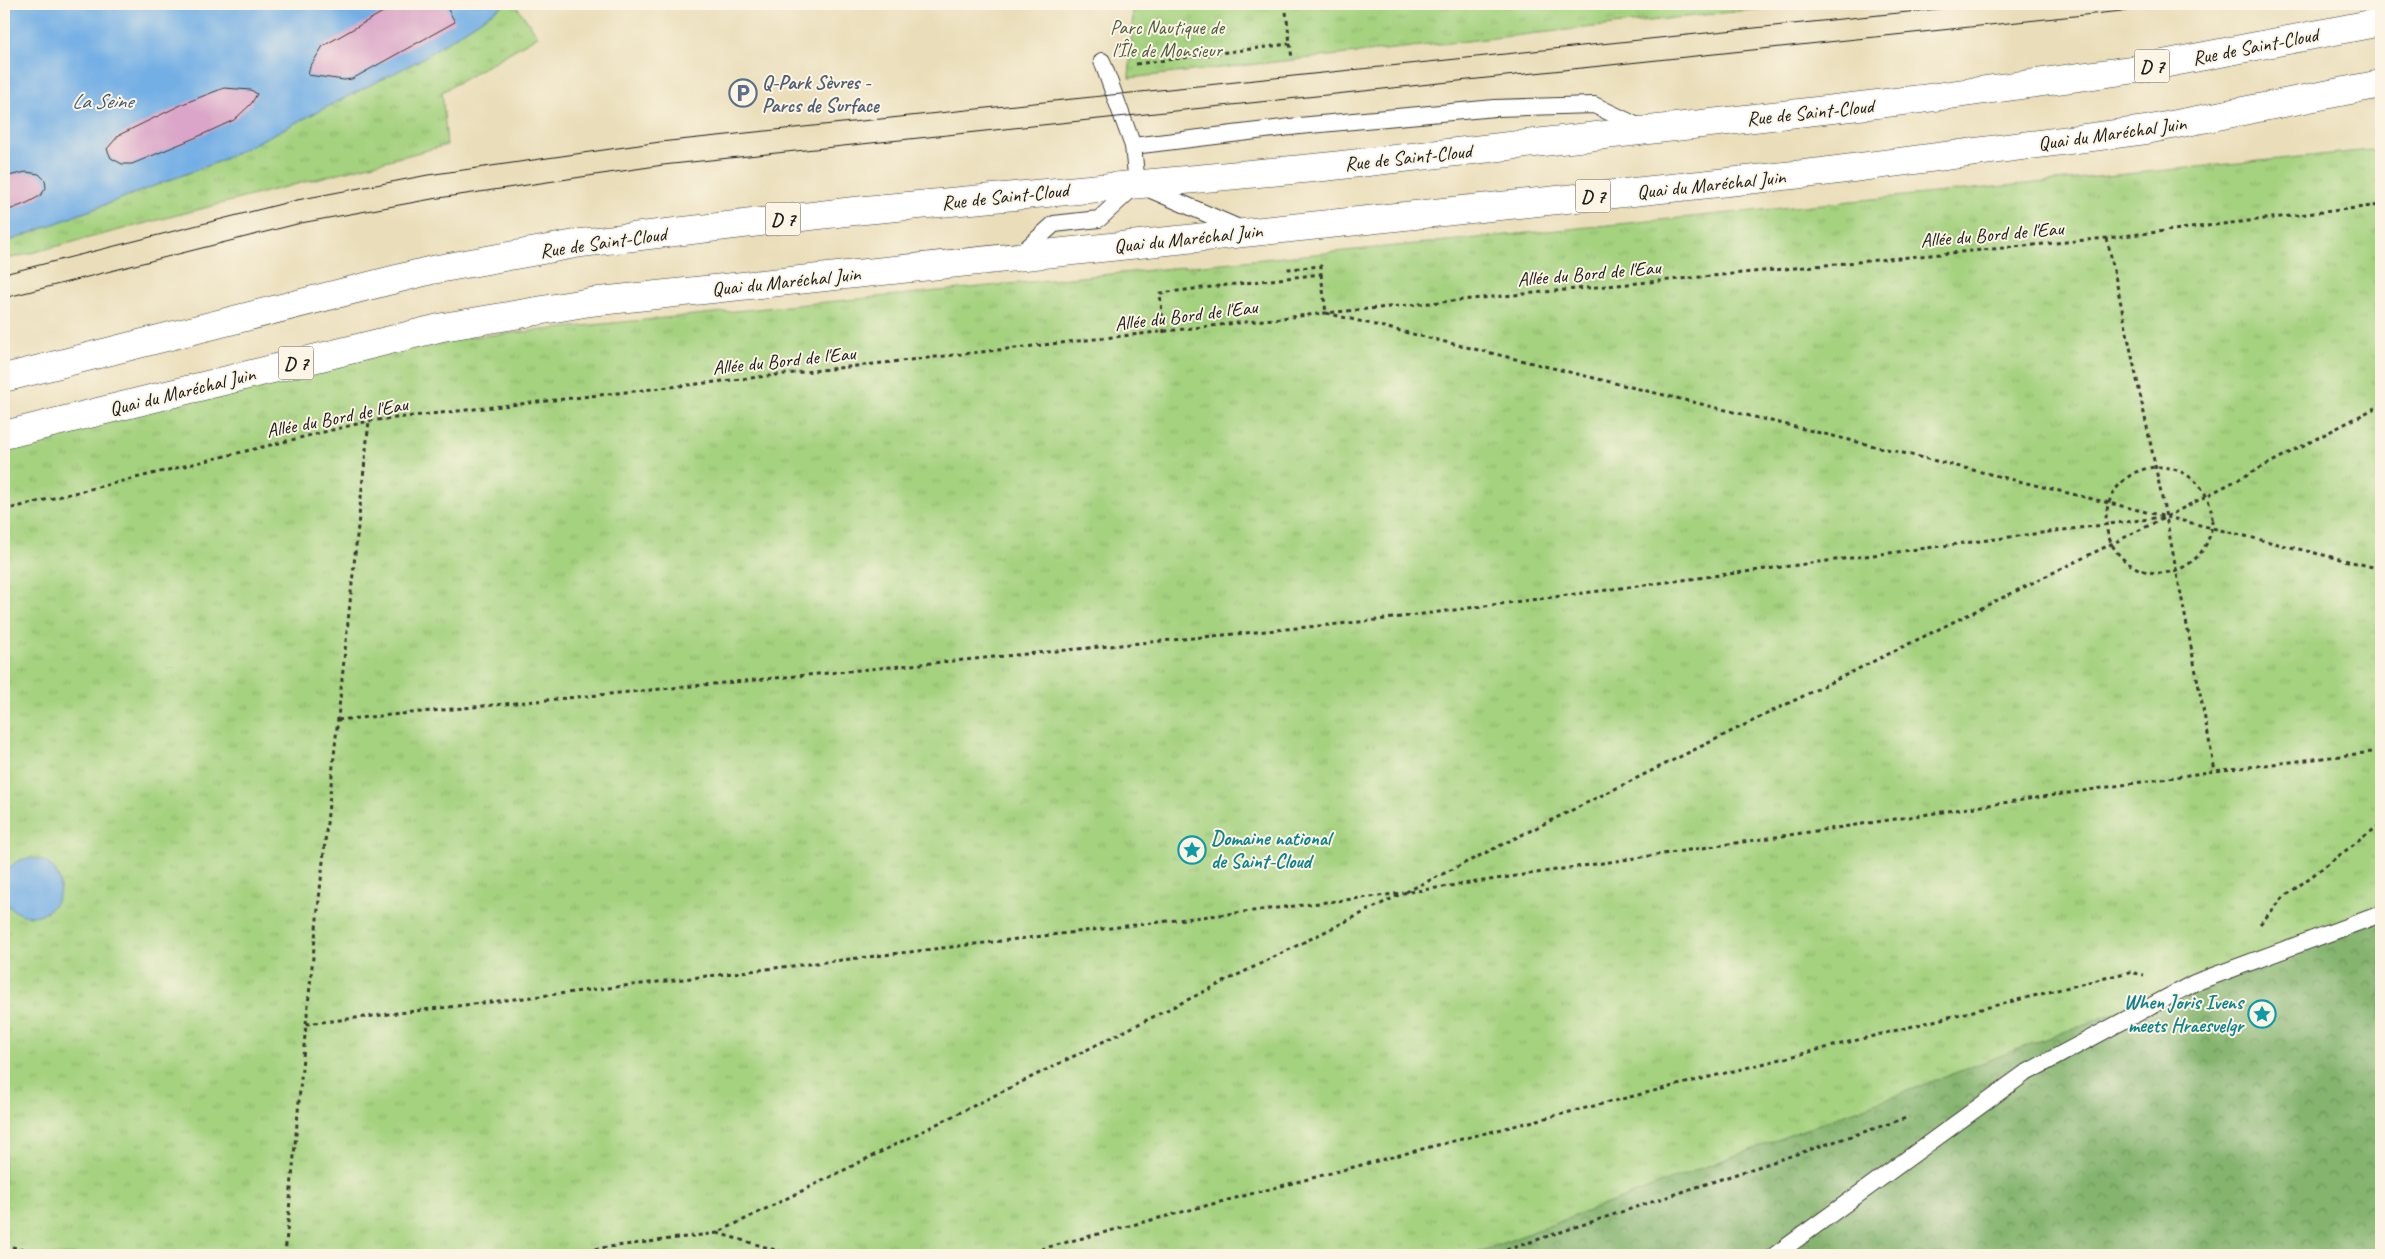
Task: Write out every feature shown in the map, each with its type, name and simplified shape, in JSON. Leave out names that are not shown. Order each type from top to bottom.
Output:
[{"type":"main road","name":"Rue de Saint-Cloud","points":[[4,378],[432,270],[581,243],[854,211],[1324,167],[1921,99],[2138,69],[2381,22]]},
{"type":"main road","name":"Quai du Maréchal Juin","points":[[4,435],[443,326],[590,302],[1822,172],[2126,133],[2381,84]]},
{"type":"lane","points":[[1102,61],[1133,146],[1137,184]]},
{"type":"lane","points":[[1133,146],[1299,126],[1495,108],[1594,105],[1646,130]]},
{"type":"lane","points":[[1137,184],[1249,232]]},
{"type":"lane","points":[[1018,256],[1054,224],[1099,219],[1137,184]]},
{"type":"lane","points":[[1775,1255],[2024,1074],[2194,983],[2381,914]]},
{"type":"path","points":[[1285,4],[1292,59]]},
{"type":"path","points":[[1102,61],[1130,65],[1290,44]]},
{"type":"path","name":"Allée du Bord de l'Eau","points":[[4,510],[370,421],[1164,333],[1326,313],[2107,238],[2381,205]]},
{"type":"path","points":[[2107,238],[2156,466],[2215,771]]},
{"type":"path","points":[[1288,259],[1289,269],[1321,266],[1326,313],[2109,504],[2211,527],[2381,570]]},
{"type":"path","points":[[1164,333],[1160,293],[1321,274]]},
{"type":"path","points":[[547,1255],[717,1233],[2166,517],[2381,406]]},
{"type":"path","points":[[285,1255],[306,1024],[370,421]]},
{"type":"path","points":[[2156,466],[2185,473],[2197,483],[2206,496],[2212,512],[2208,541],[2190,563],[2177,570],[2163,572],[2147,571],[2133,566],[2121,556],[2112,543],[2106,523],[2109,504],[2115,490],[2125,479],[2139,471],[2156,466]]},
{"type":"path","points":[[338,720],[1370,621],[2106,523],[2166,517]]},
{"type":"path","points":[[306,1024],[1403,893],[2215,771],[2381,751]]},
{"type":"path","points":[[2259,925],[2284,897],[2381,824]]},
{"type":"path","points":[[1018,1255],[1434,1146],[2129,972],[2194,983]]},
{"type":"path","points":[[1491,1255],[1911,1117]]},
{"type":"path","points":[[717,1233],[793,1255]]},
{"type":"path","points":[[4,1246],[69,1255]]},
{"type":"green space","points":[[505,4],[515,4],[538,36],[442,92],[447,145],[4,260],[4,243],[220,161],[418,61]]},
{"type":"green space","name":"Parc Nautique de l'Île de Monsieur","points":[[1128,4],[1804,4],[1129,78],[1133,11]]},
{"type":"green space","name":"Domaine national de Saint-Cloud","points":[[2381,149],[2381,1255],[4,1255],[4,445],[390,345]]},
{"type":"green space","points":[[2381,916],[2381,1255],[1471,1255],[2194,983]]},
{"type":"water","name":"La Seine","points":[[4,4],[505,4],[418,61],[220,161],[4,243]]},
{"type":"water","points":[[25,858],[37,858],[47,862],[56,871],[60,893],[52,908],[37,916],[25,916],[15,912],[6,903],[2,893],[2,881],[6,871],[15,862]]},
{"type":"building","points":[[397,4],[445,4],[455,22],[352,79],[344,80],[308,75],[310,67],[323,46]]},
{"type":"building","points":[[224,88],[251,90],[257,94],[251,104],[234,120],[197,137],[132,164],[122,164],[111,158],[107,149],[119,135],[185,103]]},
{"type":"building","points":[[26,172],[39,174],[45,180],[46,188],[40,196],[4,212],[4,177]]},
{"type":"tram line","points":[[4,274],[297,200],[428,175],[660,142],[1985,4]]},
{"type":"tram line","points":[[4,298],[301,223],[432,199],[663,165],[2188,4]]},
{"type":"place","name":"Q-Park Sèvres - Parcs de Surface","points":[[743,93]]},
{"type":"place","name":"Domaine national de Saint-Cloud","points":[[1192,850]]},
{"type":"place","name":"When Joris Ivens meets Hraesvelgr","points":[[2262,1014]]}]
